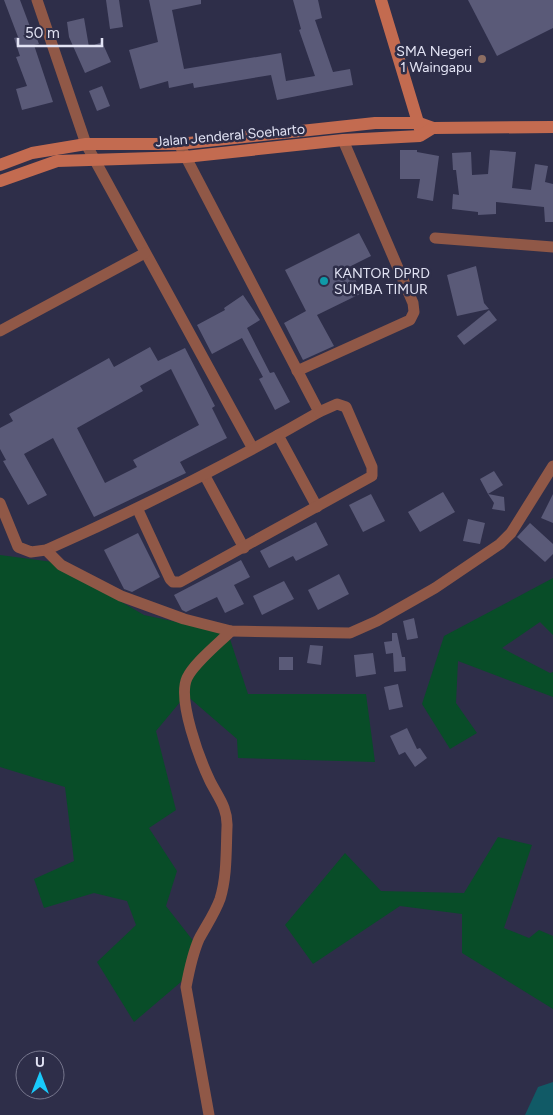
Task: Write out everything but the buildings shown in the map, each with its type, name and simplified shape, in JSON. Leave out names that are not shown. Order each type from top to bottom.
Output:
[{"type":"main road","points":[[381,0],[419,123],[420,136]]},
{"type":"main road","name":"Jalan Jenderal Soeharto","points":[[0,164],[32,153],[86,144],[179,144],[375,123],[419,123],[433,128],[553,127]]},
{"type":"main road","name":"Jalan Jenderal Soeharto","points":[[0,181],[57,161],[94,158],[185,157],[343,140],[420,136],[433,128]]},
{"type":"street","points":[[38,0],[86,144],[252,447]]},
{"type":"street","points":[[297,371],[410,320],[414,312],[413,304],[343,140]]},
{"type":"street","points":[[179,144],[319,412]]},
{"type":"street","points":[[435,238],[553,247]]},
{"type":"street","points":[[0,331],[145,253]]},
{"type":"street","points":[[0,503],[18,547],[31,552],[46,550],[138,510],[204,476],[252,447],[337,404],[346,407],[373,472],[372,476],[180,582],[173,582],[170,579],[138,510]]},
{"type":"street","points":[[278,435],[317,507]]},
{"type":"street","points":[[46,550],[61,564],[121,596],[176,616],[231,631],[350,633],[434,588],[500,544],[515,526],[553,466]]},
{"type":"street","points":[[204,476],[244,548]]},
{"type":"street","points":[[210,1115],[186,987],[189,967],[197,945],[219,901],[223,887],[227,824],[224,805],[202,764],[193,737],[186,704],[185,686],[190,674],[231,631]]},
{"type":"shaded area","points":[[0,555],[53,562],[144,615],[228,633],[248,694],[366,694],[375,762],[238,758],[237,739],[186,695],[156,731],[176,810],[149,828],[177,871],[166,906],[198,947],[188,976],[134,1022],[97,962],[136,925],[127,901],[94,893],[44,908],[34,879],[74,861],[65,787],[0,767]]},
{"type":"shaded area","points":[[553,578],[553,635],[540,622],[502,648],[550,673],[553,672],[553,697],[458,661],[456,703],[477,733],[450,749],[422,704],[444,636]]},
{"type":"shaded area","points":[[498,837],[532,845],[504,928],[529,938],[539,930],[553,936],[553,1009],[462,953],[462,914],[400,906],[313,964],[285,925],[345,853],[381,891],[464,893]]},
{"type":"shaded area","points":[[553,1082],[553,1115],[525,1115],[538,1087]]},
{"type":"place","name":"SMA Negeri 1 Waingapu","points":[[482,59]]},
{"type":"place","name":"KANTOR DPRD SUMBA TIMUR","points":[[324,281]]}]
